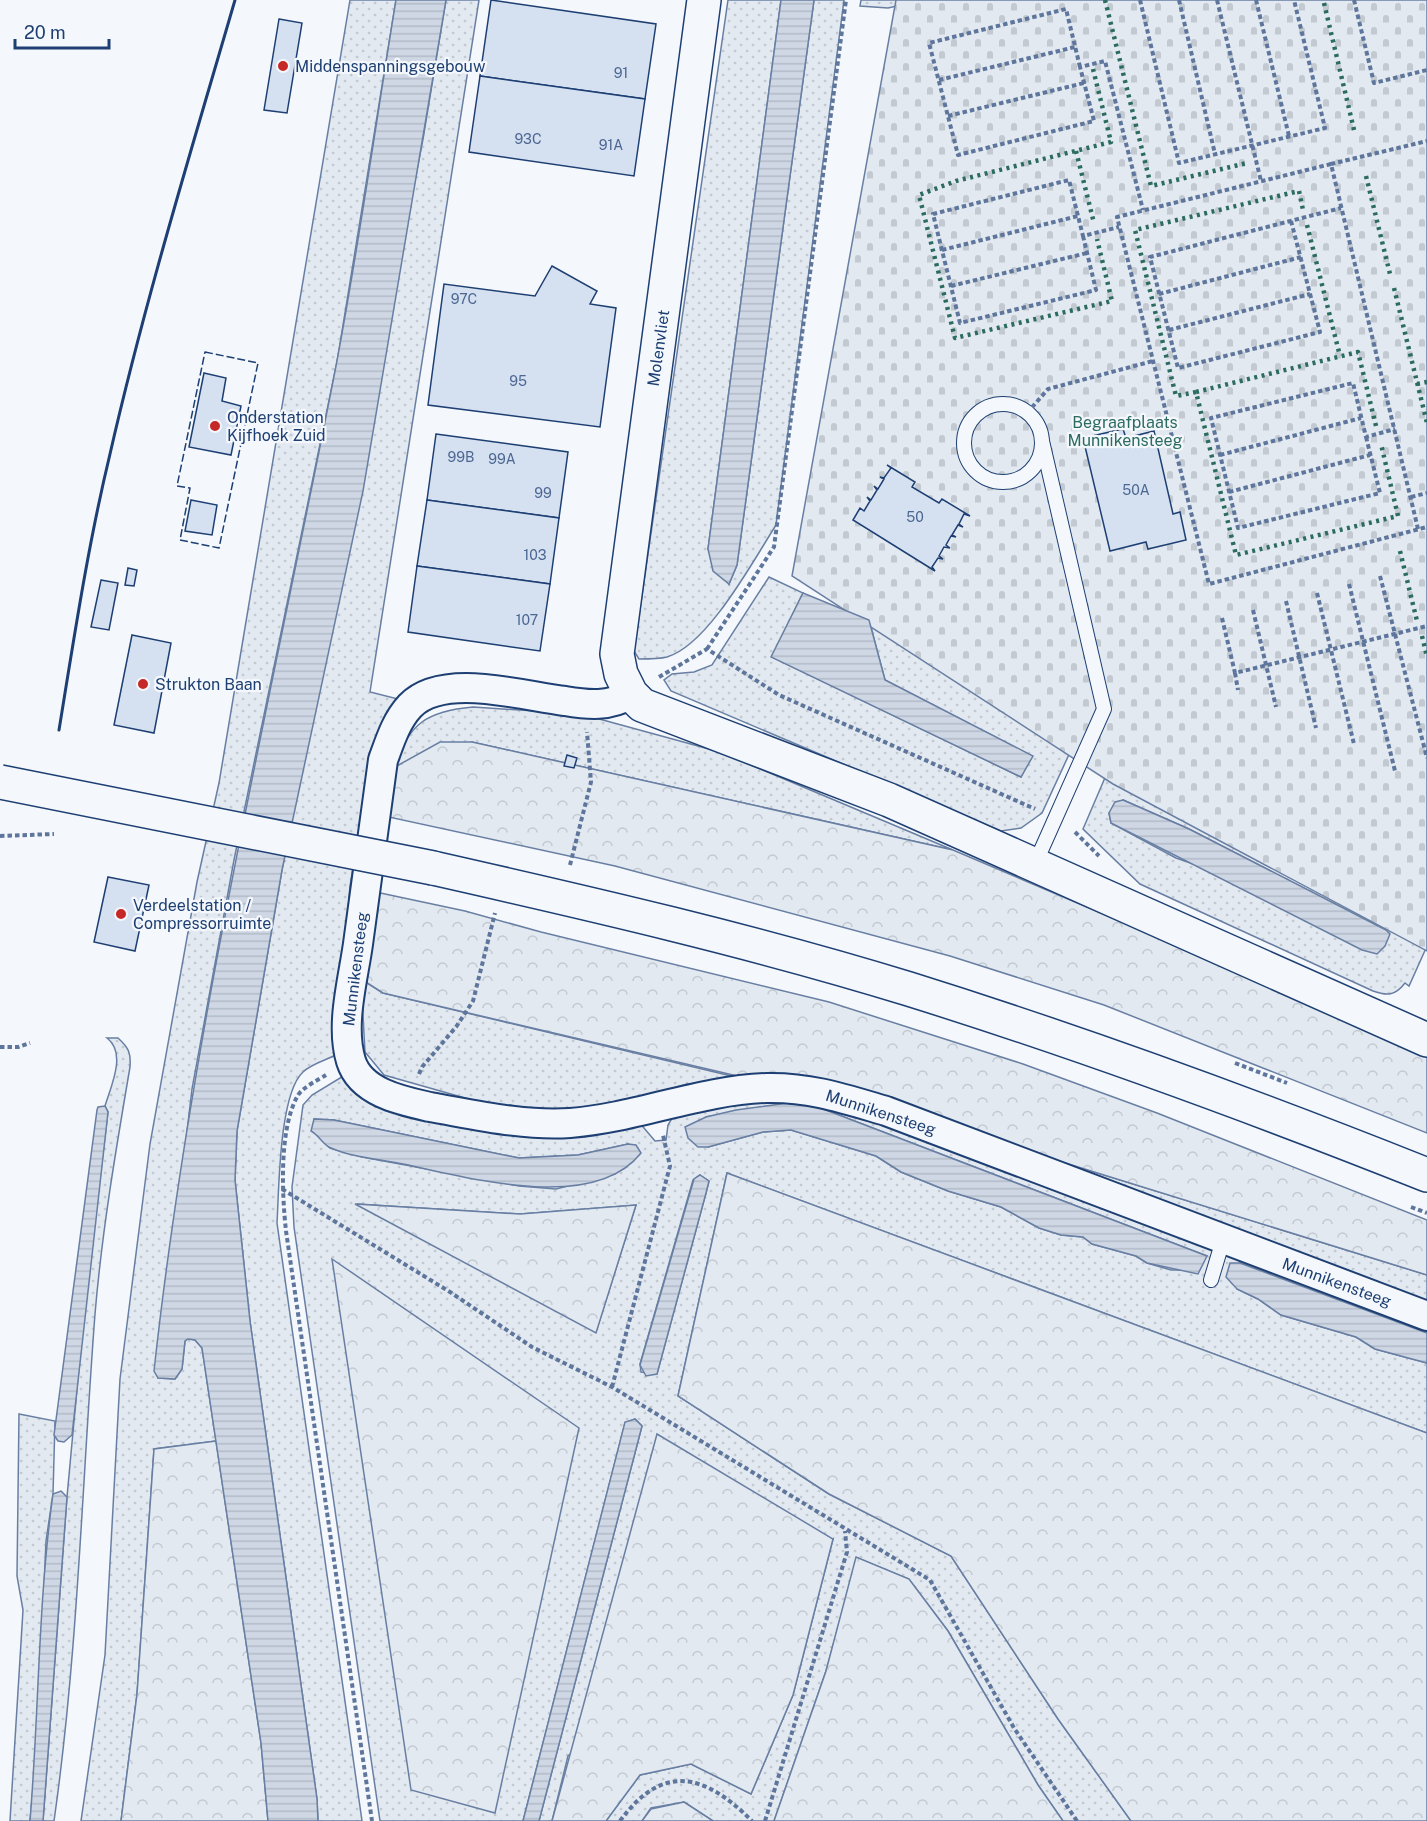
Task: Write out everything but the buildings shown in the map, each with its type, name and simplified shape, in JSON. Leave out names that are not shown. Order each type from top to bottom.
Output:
[{"type":"street","name":"Molenvliet","points":[[631,694],[621,674],[617,654],[704,0]]},
{"type":"street","name":"Munnikensteeg","points":[[631,694],[619,702],[591,705],[460,687],[436,690],[419,698],[408,708],[394,730],[383,760],[347,1032],[351,1063],[362,1079],[376,1089],[407,1102],[518,1122],[570,1123],[708,1096],[765,1088],[817,1090],[886,1111],[1220,1250],[1427,1316]]},
{"type":"street","points":[[631,694],[642,705],[657,712],[814,770],[1035,864],[1427,1040]]},
{"type":"street","points":[[0,782],[433,868],[691,929],[909,989],[1134,1064],[1427,1175]]},
{"type":"lane","points":[[1035,864],[1104,709],[1042,441],[1036,423],[1027,413],[1006,404],[993,405],[980,410],[965,430],[963,443],[965,457],[974,471],[985,479],[998,483],[1016,481],[1028,474],[1037,463],[1042,441]]},
{"type":"lane","points":[[1211,1280],[1220,1250]]},
{"type":"path","points":[[631,694],[707,649],[774,547],[846,0]]},
{"type":"path","points":[[1140,0],[1179,163],[1325,128],[1295,0]]},
{"type":"path","points":[[1179,0],[1215,154]]},
{"type":"path","points":[[1217,0],[1261,181]]},
{"type":"path","points":[[1256,0],[1289,136]]},
{"type":"path","points":[[1354,0],[1374,83],[1427,70]]},
{"type":"path","points":[[1066,9],[1076,47],[1094,121],[958,155],[929,43],[1066,9]]},
{"type":"path","points":[[939,81],[1076,47]]},
{"type":"path","points":[[1080,67],[1105,61],[1143,210]]},
{"type":"path","points":[[948,116],[1084,83]]},
{"type":"path","points":[[1427,141],[1117,217],[1209,584],[1427,527]]},
{"type":"path","points":[[1331,164],[1418,530]]},
{"type":"path","points":[[1069,180],[1083,236],[1096,290],[960,323],[933,214],[1069,180]]},
{"type":"path","points":[[1291,221],[1320,332],[1179,368],[1150,257],[1341,208]]},
{"type":"path","points":[[942,250],[1078,216]]},
{"type":"path","points":[[1083,236],[1119,227]]},
{"type":"path","points":[[951,286],[1087,253]]},
{"type":"path","points":[[1159,294],[1300,257]]},
{"type":"path","points":[[1169,330],[1310,294]]},
{"type":"path","points":[[1027,413],[1048,389],[1153,362]]},
{"type":"path","points":[[1353,383],[1366,436],[1380,492],[1238,528],[1211,418],[1353,383]]},
{"type":"path","points":[[1220,455],[1361,418]]},
{"type":"path","points":[[1366,436],[1395,429]]},
{"type":"path","points":[[1229,492],[1370,455]]},
{"type":"path","points":[[1411,497],[1427,493]]},
{"type":"path","points":[[1380,576],[1427,758]]},
{"type":"path","points":[[1349,584],[1395,771]]},
{"type":"path","points":[[1317,593],[1354,744]]},
{"type":"path","points":[[1286,601],[1316,728]]},
{"type":"path","points":[[1253,610],[1276,707]]},
{"type":"path","points":[[1221,618],[1238,690]]},
{"type":"path","points":[[1234,673],[1427,626]]},
{"type":"path","points":[[707,649],[779,695],[927,758],[1057,819],[1077,833],[1101,858]]},
{"type":"path","points":[[570,866],[591,782],[586,724],[591,705]]},
{"type":"path","points":[[0,836],[54,834]]},
{"type":"path","points":[[484,910],[504,915]]},
{"type":"path","points":[[407,1102],[422,1067],[456,1027],[473,1001],[495,913]]},
{"type":"path","points":[[0,1047],[18,1047],[30,1043]]},
{"type":"path","points":[[351,1063],[324,1076],[297,1095],[288,1121],[282,1189],[287,1243],[372,1821]]},
{"type":"path","points":[[612,1387],[670,1166],[656,1107]]},
{"type":"path","points":[[282,1189],[450,1292],[532,1347],[612,1387],[845,1531],[930,1580],[1014,1728],[1077,1821]]},
{"type":"path","points":[[1405,1204],[1427,1213]]},
{"type":"path","points":[[765,1821],[847,1552],[845,1531]]},
{"type":"path","points":[[620,1821],[634,1802],[655,1786],[676,1779],[712,1788],[752,1821]]},
{"type":"green space","points":[[350,0],[396,0],[337,362],[234,860],[192,1089],[158,1378],[175,1379],[182,1369],[185,1341],[188,1338],[195,1340],[202,1348],[216,1441],[154,1449],[137,1694],[121,1821],[81,1821],[105,1655],[120,1379],[150,1144],[197,882],[219,783]]},
{"type":"green space","points":[[446,0],[479,0],[370,692],[398,699],[363,808],[350,886],[336,1055],[306,1069],[295,1083],[285,1121],[280,1167],[277,1223],[362,1821],[318,1821],[317,1799],[250,1321],[235,1180],[237,1131],[282,870],[423,139]]},
{"type":"green space","points":[[728,0],[781,0],[708,549],[729,584],[737,565],[814,0],[844,0],[776,525],[728,600],[698,636],[683,649],[667,657],[639,659],[634,651]]},
{"type":"green space","points":[[861,0],[924,0],[888,8],[860,6]]},
{"type":"green space","name":"Begraafplaats Munnikensteeg","points":[[896,0],[1427,0],[1427,951],[1113,784],[792,576]]},
{"type":"green space","points":[[769,577],[803,593],[772,657],[1021,777],[1032,756],[885,680],[869,620],[1090,709],[1042,813],[1021,828],[1001,831],[671,691],[664,680],[672,674],[694,672],[712,665]]},
{"type":"green space","points":[[473,707],[581,714],[720,752],[953,850],[472,742],[395,767],[406,740],[422,722],[444,712]]},
{"type":"green space","points":[[440,742],[472,742],[953,850],[1195,953],[1427,1057],[1427,1133],[1104,1005],[950,956],[615,866],[384,816],[395,767]]},
{"type":"green space","points":[[1107,773],[1427,946],[1409,986],[1405,983],[1390,994],[1373,991],[1140,884],[1083,829]],"holes":[[[1123,800],[1189,829],[1386,930],[1176,858],[1111,823],[1109,813]]]},
{"type":"green space","points":[[371,891],[465,911],[541,932],[829,1002],[1023,1064],[1157,1113],[1427,1220],[1427,1275],[1020,1149],[733,1075],[383,993],[361,979]]},
{"type":"green space","points":[[361,979],[383,993],[744,1079],[687,1084],[617,1104],[542,1112],[472,1100],[384,1075],[365,1052]]},
{"type":"green space","points":[[107,1038],[118,1038],[125,1045],[130,1054],[130,1067],[101,1252],[90,1377],[74,1631],[62,1758],[54,1821],[43,1821],[67,1497],[84,1313],[108,1112],[105,1106],[114,1080],[117,1061],[113,1044]]},
{"type":"green space","points":[[345,1075],[358,1089],[638,1121],[655,1141],[666,1140],[668,1125],[675,1113],[698,1106],[815,1099],[1427,1323],[1427,1333],[1240,1263],[1237,1289],[1258,1299],[1281,1315],[1356,1337],[1375,1349],[1427,1363],[1427,1433],[727,1173],[678,1396],[829,1494],[951,1556],[1058,1719],[1131,1821],[1063,1821],[1038,1785],[948,1631],[909,1579],[857,1558],[826,1671],[774,1821],[713,1821],[684,1802],[651,1808],[642,1821],[606,1821],[640,1775],[691,1764],[751,1794],[793,1695],[833,1539],[568,1756],[552,1821],[539,1821],[642,1426],[635,1419],[625,1423],[523,1821],[380,1821],[294,1227],[292,1187],[303,1105],[312,1095]],"holes":[[[788,1103],[818,1107],[1207,1256],[1192,1270],[1171,1270],[1147,1263],[1136,1256],[1092,1244],[1083,1237],[1061,1235],[1039,1228],[1001,1207],[948,1191],[901,1172],[876,1156],[791,1130],[763,1132],[708,1147],[706,1117]],[[314,1119],[334,1120],[519,1158],[578,1155],[628,1144],[615,1174],[556,1189],[519,1186],[362,1157],[330,1148],[315,1133]],[[700,1175],[709,1181],[657,1374],[641,1372],[640,1364],[693,1180]],[[357,1204],[520,1214],[636,1205],[596,1332]]]},
{"type":"green space","points":[[1020,1149],[1427,1275],[1427,1301]]},
{"type":"green space","points":[[727,1173],[1427,1433],[1427,1821],[1131,1821],[1058,1719],[951,1556],[829,1494],[678,1396]]},
{"type":"green space","points":[[355,1204],[520,1214],[636,1205],[596,1333]]},
{"type":"green space","points":[[332,1259],[579,1428],[495,1813],[411,1790]]},
{"type":"green space","points":[[19,1414],[55,1421],[53,1494],[46,1541],[38,1731],[30,1821],[10,1821],[23,1610],[17,1576]]},
{"type":"green space","points":[[657,1434],[833,1539],[793,1695],[751,1794],[691,1764],[640,1775],[606,1821],[552,1821]]},
{"type":"green space","points":[[216,1441],[261,1743],[268,1821],[121,1821],[137,1694],[154,1449]]},
{"type":"green space","points":[[856,1557],[909,1579],[948,1631],[1038,1785],[1063,1821],[774,1821],[826,1671]]},
{"type":"green space","points":[[684,1802],[713,1821],[642,1821],[651,1809]]},
{"type":"shaded area","points":[[396,0],[446,0],[363,491],[282,870],[237,1131],[235,1180],[250,1321],[317,1799],[318,1821],[268,1821],[261,1743],[202,1348],[195,1340],[185,1341],[182,1369],[175,1379],[158,1378],[154,1371],[170,1244],[211,992],[234,867],[336,366]]},
{"type":"shaded area","points":[[781,0],[814,0],[737,565],[729,584],[713,571],[708,549]]},
{"type":"shaded area","points":[[803,593],[869,620],[885,680],[1033,756],[1021,777],[771,657]]},
{"type":"shaded area","points":[[1123,800],[1189,829],[1386,930],[1390,934],[1385,946],[1377,954],[1362,950],[1111,823],[1109,813],[1115,802]]},
{"type":"shaded area","points":[[788,1103],[818,1107],[1207,1256],[1198,1274],[1147,1263],[1136,1256],[1092,1244],[1083,1237],[1061,1235],[1039,1228],[1001,1207],[948,1191],[901,1172],[876,1156],[791,1130],[763,1132],[708,1147],[698,1147],[688,1138],[685,1127],[706,1117],[736,1110]]},
{"type":"shaded area","points":[[105,1106],[108,1112],[72,1435],[64,1442],[58,1441],[54,1435],[97,1110],[98,1107]]},
{"type":"shaded area","points":[[314,1119],[334,1120],[519,1158],[578,1155],[628,1144],[636,1145],[641,1153],[620,1172],[593,1182],[561,1187],[528,1186],[460,1176],[340,1151],[328,1147],[311,1131]]},
{"type":"shaded area","points":[[700,1175],[709,1181],[706,1193],[657,1374],[646,1376],[640,1365],[694,1179]]},
{"type":"shaded area","points":[[1230,1263],[1240,1263],[1427,1333],[1427,1363],[1375,1349],[1356,1337],[1281,1315],[1258,1299],[1237,1289],[1226,1277]]},
{"type":"shaded area","points":[[635,1419],[642,1426],[539,1821],[523,1821],[625,1422]]},
{"type":"shaded area","points":[[61,1491],[67,1497],[43,1821],[30,1821],[44,1575],[53,1494]]},
{"type":"hedge","points":[[1105,0],[1151,186],[1247,163]]},
{"type":"hedge","points":[[1324,3],[1355,134]]},
{"type":"hedge","points":[[1093,69],[1111,142],[956,181],[919,195],[955,338],[1112,301],[1097,239]]},
{"type":"hedge","points":[[1076,151],[1094,223]]},
{"type":"hedge","points":[[1366,176],[1390,274]]},
{"type":"hedge","points":[[1196,392],[1176,396],[1135,230],[1299,191],[1303,210]]},
{"type":"hedge","points":[[1307,225],[1340,356]]},
{"type":"hedge","points":[[1394,288],[1427,423]]},
{"type":"hedge","points":[[1376,426],[1358,352],[1196,392],[1236,555],[1398,516],[1381,444]]},
{"type":"hedge","points":[[1417,384],[1427,382]]},
{"type":"hedge","points":[[1400,551],[1417,621]]},
{"type":"hedge","points":[[1422,636],[1427,657]]},
{"type":"fence","points":[[205,352],[258,363],[219,548],[180,540],[190,488],[177,486],[205,352]]},
{"type":"wall","points":[[59,730],[102,488],[169,226],[235,0]]},
{"type":"place","name":"Middenspanningsgebouw","points":[[283,66]]},
{"type":"place","name":"Onderstation Kijfhoek Zuid","points":[[215,426]]},
{"type":"place","name":"Strukton Baan","points":[[143,684]]},
{"type":"place","name":"Verdeelstation / Compressorruimte","points":[[121,914]]}]
